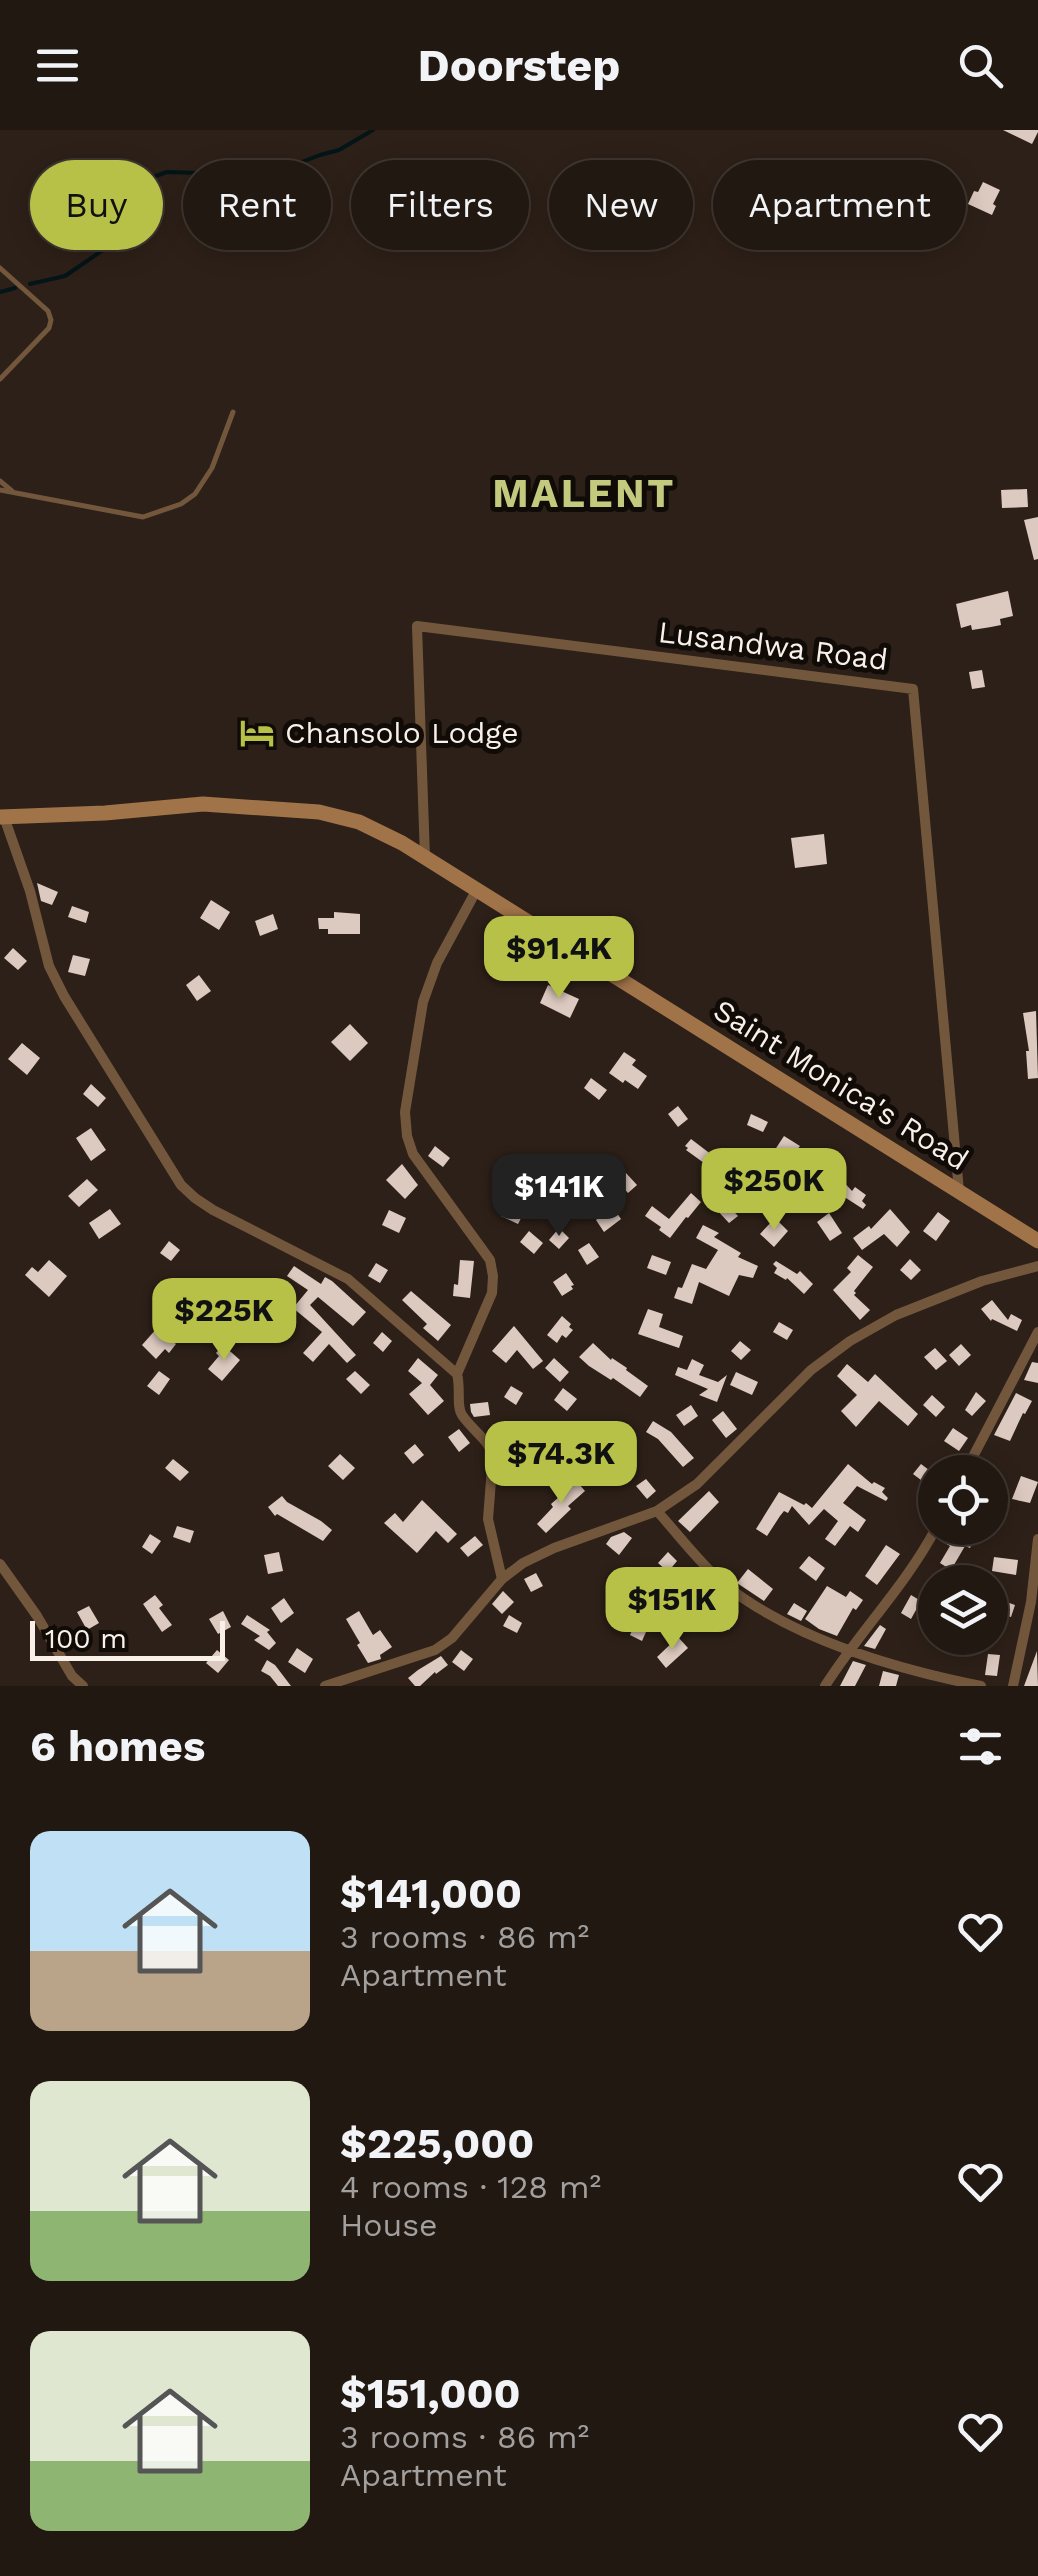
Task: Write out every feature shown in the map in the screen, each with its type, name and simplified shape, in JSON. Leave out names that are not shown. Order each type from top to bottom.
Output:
[{"type":"street","name":"Lusandwa Road","points":[[424,858],[417,626],[913,689],[959,1191]]},
{"type":"street","name":"Saint Monica's Road","points":[[2,817],[106,814],[203,804],[319,812],[359,822],[402,843],[1038,1241]]},
{"type":"street","points":[[2,817],[30,890],[49,966],[181,1184],[213,1210],[348,1280],[456,1374],[460,1387],[458,1408],[494,1455],[488,1519],[502,1580]]},
{"type":"street","points":[[456,1374],[492,1293],[490,1260],[413,1154],[405,1112],[423,1002],[437,963],[476,890]]},
{"type":"street","points":[[325,1686],[436,1650],[523,1562],[657,1510],[697,1484],[811,1370],[850,1341],[896,1315],[982,1282],[1038,1266]]},
{"type":"street","points":[[974,1455],[1038,1332]]},
{"type":"street","points":[[657,1510],[723,1583],[776,1618],[848,1649],[930,1676],[982,1686]]},
{"type":"street","points":[[1013,1686],[1031,1602],[1038,1538]]},
{"type":"street","points":[[826,1686],[848,1649],[927,1545]]},
{"type":"street","points":[[0,1564],[37,1616],[72,1676],[83,1686]]},
{"type":"lane","points":[[0,268],[48,311],[51,320],[49,328],[0,379]]},
{"type":"lane","points":[[0,490],[143,517],[181,504],[195,494],[212,468],[234,412]]},
{"type":"lane","points":[[0,481],[14,492]]},
{"type":"building","points":[[1003,130],[1038,130],[1038,132],[1032,144]]},
{"type":"building","points":[[983,182],[1000,190],[992,215],[968,204]]},
{"type":"building","points":[[1027,489],[1028,507],[1002,508],[1001,490]]},
{"type":"building","points":[[1038,517],[1038,559],[1034,560],[1024,520]]},
{"type":"building","points":[[1008,591],[1013,616],[1000,619],[1001,625],[961,628],[956,604]]},
{"type":"building","points":[[982,670],[985,687],[972,689],[969,672]]},
{"type":"building","points":[[824,834],[827,864],[795,868],[791,838]]},
{"type":"building","points":[[37,883],[58,892],[52,905],[41,901]]},
{"type":"building","points":[[211,900],[230,912],[219,930],[200,918]]},
{"type":"building","points":[[72,906],[89,912],[86,923],[68,917]]},
{"type":"building","points":[[334,912],[360,914],[360,934],[328,934],[328,929],[319,929],[318,918],[334,918]]},
{"type":"building","points":[[273,914],[278,929],[260,936],[255,921]]},
{"type":"building","points":[[13,948],[27,961],[18,970],[4,958]]},
{"type":"building","points":[[73,955],[90,959],[85,976],[68,972]]},
{"type":"building","points":[[199,975],[211,991],[197,1001],[186,985]]},
{"type":"building","points":[[548,985],[579,999],[570,1018],[540,1003]]},
{"type":"building","points":[[1036,1011],[1038,1078],[1028,1079],[1029,1051],[1023,1013]]},
{"type":"building","points":[[350,1024],[368,1043],[350,1061],[331,1042]]},
{"type":"building","points":[[22,1043],[40,1058],[27,1075],[8,1059]]},
{"type":"building","points":[[624,1052],[636,1060],[632,1065],[647,1076],[638,1089],[609,1073]]},
{"type":"building","points":[[591,1078],[607,1090],[599,1100],[584,1088]]},
{"type":"building","points":[[91,1084],[106,1098],[98,1107],[83,1094]]},
{"type":"building","points":[[678,1106],[688,1119],[678,1127],[668,1114]]},
{"type":"building","points":[[751,1114],[768,1122],[763,1132],[747,1125]]},
{"type":"building","points":[[91,1128],[106,1150],[91,1161],[76,1138]]},
{"type":"building","points":[[784,1136],[800,1146],[774,1181],[761,1171]]},
{"type":"building","points":[[691,1139],[712,1155],[716,1150],[733,1163],[722,1176],[686,1150]]},
{"type":"building","points":[[435,1146],[450,1158],[443,1167],[428,1156]]},
{"type":"building","points":[[402,1164],[418,1185],[405,1199],[386,1180]]},
{"type":"building","points":[[830,1167],[852,1191],[855,1187],[866,1195],[863,1209],[832,1189],[820,1176]]},
{"type":"building","points":[[626,1173],[637,1185],[628,1193],[617,1181]]},
{"type":"building","points":[[87,1179],[98,1190],[79,1207],[68,1196]]},
{"type":"building","points":[[691,1193],[701,1202],[670,1238],[645,1216],[652,1206],[669,1219]]},
{"type":"building","points":[[517,1197],[529,1203],[518,1224],[501,1216],[507,1205],[512,1208]]},
{"type":"building","points":[[724,1201],[738,1216],[729,1223],[716,1209]]},
{"type":"building","points":[[613,1207],[621,1219],[604,1232],[596,1220]]},
{"type":"building","points":[[110,1209],[121,1224],[99,1239],[89,1223]]},
{"type":"building","points":[[890,1209],[910,1232],[897,1247],[884,1234],[862,1250],[853,1238],[869,1226],[871,1229]]},
{"type":"building","points":[[389,1210],[406,1218],[399,1233],[382,1225]]},
{"type":"building","points":[[938,1212],[950,1221],[936,1241],[923,1231]]},
{"type":"building","points":[[829,1213],[842,1233],[830,1241],[817,1222]]},
{"type":"building","points":[[775,1218],[788,1231],[774,1247],[760,1234]]},
{"type":"building","points":[[703,1225],[719,1233],[714,1237],[741,1253],[738,1257],[758,1266],[753,1278],[739,1275],[729,1296],[699,1282],[692,1304],[674,1298],[692,1264],[706,1269],[718,1250],[696,1238]]},
{"type":"building","points":[[559,1228],[569,1238],[559,1249],[549,1240]]},
{"type":"building","points":[[529,1231],[543,1243],[534,1254],[520,1242]]},
{"type":"building","points":[[169,1241],[180,1250],[171,1261],[160,1253]]},
{"type":"building","points":[[589,1243],[599,1257],[587,1265],[578,1250]]},
{"type":"building","points":[[652,1255],[671,1262],[666,1275],[647,1268]]},
{"type":"building","points":[[858,1255],[873,1267],[854,1291],[870,1310],[860,1320],[833,1290],[851,1272],[847,1268]]},
{"type":"building","points":[[910,1259],[921,1270],[911,1280],[900,1270]]},
{"type":"building","points":[[49,1260],[67,1276],[49,1297],[25,1275],[32,1267],[38,1272]]},
{"type":"building","points":[[460,1260],[474,1261],[470,1298],[453,1296]]},
{"type":"building","points":[[776,1261],[797,1274],[800,1271],[813,1284],[804,1294],[787,1278],[774,1273]]},
{"type":"building","points":[[376,1263],[388,1270],[380,1283],[368,1276]]},
{"type":"building","points":[[294,1266],[321,1284],[325,1277],[332,1281],[366,1312],[353,1326],[318,1297],[310,1305],[356,1355],[347,1363],[329,1344],[313,1362],[303,1353],[322,1332],[293,1308],[308,1290],[287,1276]]},
{"type":"building","points":[[566,1273],[574,1285],[562,1296],[553,1282]]},
{"type":"building","points":[[246,1288],[255,1298],[237,1316],[228,1307]]},
{"type":"building","points":[[411,1291],[451,1325],[438,1341],[402,1300]]},
{"type":"building","points":[[992,1300],[1008,1320],[1011,1314],[1022,1320],[1017,1331],[991,1321],[981,1309]]},
{"type":"building","points":[[648,1309],[663,1314],[659,1327],[683,1336],[679,1348],[638,1334]]},
{"type":"building","points":[[562,1316],[573,1330],[566,1338],[562,1335],[557,1343],[547,1335]]},
{"type":"building","points":[[779,1322],[793,1330],[787,1340],[773,1332]]},
{"type":"building","points":[[514,1326],[543,1361],[533,1369],[517,1350],[506,1363],[492,1351]]},
{"type":"building","points":[[158,1327],[176,1344],[156,1359],[142,1345]]},
{"type":"building","points":[[382,1332],[392,1341],[383,1352],[373,1343]]},
{"type":"building","points":[[740,1341],[751,1350],[741,1360],[731,1351]]},
{"type":"building","points":[[593,1343],[648,1386],[640,1397],[579,1357]]},
{"type":"building","points":[[961,1344],[971,1355],[959,1366],[949,1355]]},
{"type":"building","points":[[223,1345],[240,1360],[222,1381],[208,1369]]},
{"type":"building","points":[[935,1348],[947,1361],[936,1370],[924,1357]]},
{"type":"building","points":[[418,1358],[438,1375],[430,1385],[444,1401],[428,1415],[409,1394],[422,1383],[408,1371]]},
{"type":"building","points":[[554,1358],[569,1372],[560,1382],[545,1368]]},
{"type":"building","points":[[692,1359],[704,1365],[699,1375],[718,1382],[727,1375],[717,1402],[699,1395],[708,1389],[675,1375],[678,1367],[687,1370]]},
{"type":"building","points":[[1032,1362],[1038,1363],[1038,1383],[1024,1380]]},
{"type":"building","points":[[847,1364],[868,1382],[875,1374],[918,1414],[908,1426],[879,1401],[856,1427],[841,1411],[857,1395],[837,1376]]},
{"type":"building","points":[[159,1371],[170,1379],[159,1395],[147,1386]]},
{"type":"building","points":[[355,1371],[370,1385],[361,1394],[346,1379]]},
{"type":"building","points":[[736,1372],[758,1382],[752,1395],[730,1385]]},
{"type":"building","points":[[511,1386],[523,1393],[516,1405],[504,1397]]},
{"type":"building","points":[[563,1388],[577,1399],[567,1411],[554,1400]]},
{"type":"building","points":[[976,1392],[986,1401],[972,1416],[965,1410]]},
{"type":"building","points":[[1016,1393],[1032,1401],[1010,1441],[994,1435]]},
{"type":"building","points":[[932,1395],[945,1407],[936,1417],[923,1405]]},
{"type":"building","points":[[488,1402],[490,1415],[474,1417],[470,1404]]},
{"type":"building","points":[[691,1405],[698,1416],[684,1426],[676,1415]]},
{"type":"building","points":[[723,1411],[737,1429],[726,1438],[712,1420]]},
{"type":"building","points":[[653,1421],[671,1432],[694,1458],[683,1467],[658,1439],[646,1432]]},
{"type":"building","points":[[953,1428],[968,1438],[959,1451],[944,1441]]},
{"type":"building","points":[[459,1429],[470,1443],[459,1452],[448,1437]]},
{"type":"building","points":[[512,1429],[528,1436],[523,1448],[508,1442]]},
{"type":"building","points":[[415,1444],[424,1455],[413,1464],[404,1453]]},
{"type":"building","points":[[340,1454],[355,1468],[343,1480],[328,1466]]},
{"type":"building","points":[[173,1459],[189,1472],[180,1481],[165,1468]]},
{"type":"building","points":[[539,1463],[550,1476],[539,1484],[529,1472]]},
{"type":"building","points":[[848,1464],[872,1484],[885,1488],[882,1492],[888,1498],[886,1501],[857,1486],[843,1503],[866,1520],[858,1532],[850,1526],[835,1546],[825,1539],[838,1521],[824,1509],[809,1525],[792,1506],[767,1536],[756,1529],[779,1492],[812,1508]]},
{"type":"building","points":[[1021,1476],[1038,1482],[1030,1503],[1012,1499]]},
{"type":"building","points":[[574,1478],[585,1491],[546,1533],[537,1524]]},
{"type":"building","points":[[646,1479],[656,1491],[647,1499],[636,1486]]},
{"type":"building","points":[[709,1491],[719,1502],[690,1532],[678,1521]]},
{"type":"building","points":[[282,1496],[332,1530],[323,1541],[275,1516],[268,1507]]},
{"type":"building","points":[[422,1500],[457,1534],[448,1543],[436,1531],[417,1553],[384,1523],[395,1513],[403,1522]]},
{"type":"building","points":[[177,1526],[194,1531],[190,1543],[173,1537]]},
{"type":"building","points":[[624,1532],[632,1538],[619,1555],[606,1544],[611,1537]]},
{"type":"building","points":[[150,1534],[161,1541],[152,1554],[142,1547]]},
{"type":"building","points":[[475,1536],[483,1545],[468,1557],[460,1548]]},
{"type":"building","points":[[886,1545],[900,1554],[877,1585],[865,1576]]},
{"type":"building","points":[[971,1545],[965,1546],[954,1565],[943,1565],[940,1563],[950,1546]]},
{"type":"building","points":[[279,1552],[283,1571],[268,1574],[264,1555]]},
{"type":"building","points":[[668,1552],[677,1561],[668,1572],[658,1563]]},
{"type":"building","points":[[809,1556],[825,1568],[816,1581],[799,1568]]},
{"type":"building","points":[[994,1557],[1018,1560],[1016,1575],[1008,1574],[1008,1565],[993,1565]]},
{"type":"building","points":[[748,1569],[773,1589],[764,1601],[737,1583]]},
{"type":"building","points":[[536,1573],[543,1586],[531,1592],[524,1579]]},
{"type":"building","points":[[827,1586],[846,1597],[850,1591],[863,1600],[856,1610],[853,1608],[837,1636],[805,1619]]},
{"type":"building","points":[[503,1591],[514,1602],[502,1614],[492,1604]]},
{"type":"building","points":[[155,1595],[172,1625],[162,1632],[143,1604]]},
{"type":"building","points":[[911,1595],[918,1599],[911,1619],[901,1613]]},
{"type":"building","points":[[284,1598],[294,1613],[281,1623],[271,1608]]},
{"type":"building","points":[[712,1599],[738,1618],[729,1630],[703,1610]]},
{"type":"building","points":[[1008,1602],[1015,1605],[1008,1616]]},
{"type":"building","points":[[794,1603],[807,1611],[801,1621],[787,1614]]},
{"type":"building","points":[[89,1606],[99,1623],[87,1630],[77,1612]]},
{"type":"building","points":[[223,1611],[231,1627],[218,1634],[209,1619]]},
{"type":"building","points":[[359,1611],[373,1635],[380,1630],[392,1647],[380,1655],[381,1659],[368,1663],[357,1645],[360,1643],[346,1619]]},
{"type":"building","points":[[247,1615],[270,1630],[267,1632],[276,1643],[269,1650],[254,1640],[260,1636],[241,1624]]},
{"type":"building","points":[[509,1615],[522,1623],[517,1633],[503,1626]]},
{"type":"building","points":[[638,1617],[650,1623],[642,1641],[630,1635]]},
{"type":"building","points":[[880,1625],[886,1629],[875,1649],[864,1646]]},
{"type":"building","points":[[678,1637],[688,1648],[666,1668],[657,1657]]},
{"type":"building","points":[[297,1648],[313,1659],[305,1673],[288,1662]]},
{"type":"building","points":[[217,1650],[229,1660],[218,1673],[206,1663]]},
{"type":"building","points":[[461,1650],[473,1659],[464,1671],[452,1662]]},
{"type":"building","points":[[1037,1651],[1038,1686],[1024,1686]]},
{"type":"building","points":[[988,1655],[1000,1655],[997,1676],[985,1675]]},
{"type":"building","points":[[441,1656],[448,1665],[415,1686],[408,1678]]},
{"type":"building","points":[[267,1660],[291,1686],[278,1686],[261,1671]]},
{"type":"building","points":[[853,1661],[866,1665],[855,1686],[840,1686]]},
{"type":"building","points":[[883,1671],[899,1675],[896,1686],[879,1686]]},
{"type":"waterway","points":[[30,284],[65,276],[103,250],[147,179],[167,172],[230,174],[281,170],[339,150],[373,130]]},
{"type":"waterway","points":[[0,292],[15,288]]},
{"type":"place","name":"Chansolo Lodge","points":[[257,733]]},
{"type":"district","name":"MALENT","points":[[584,493]]}]
